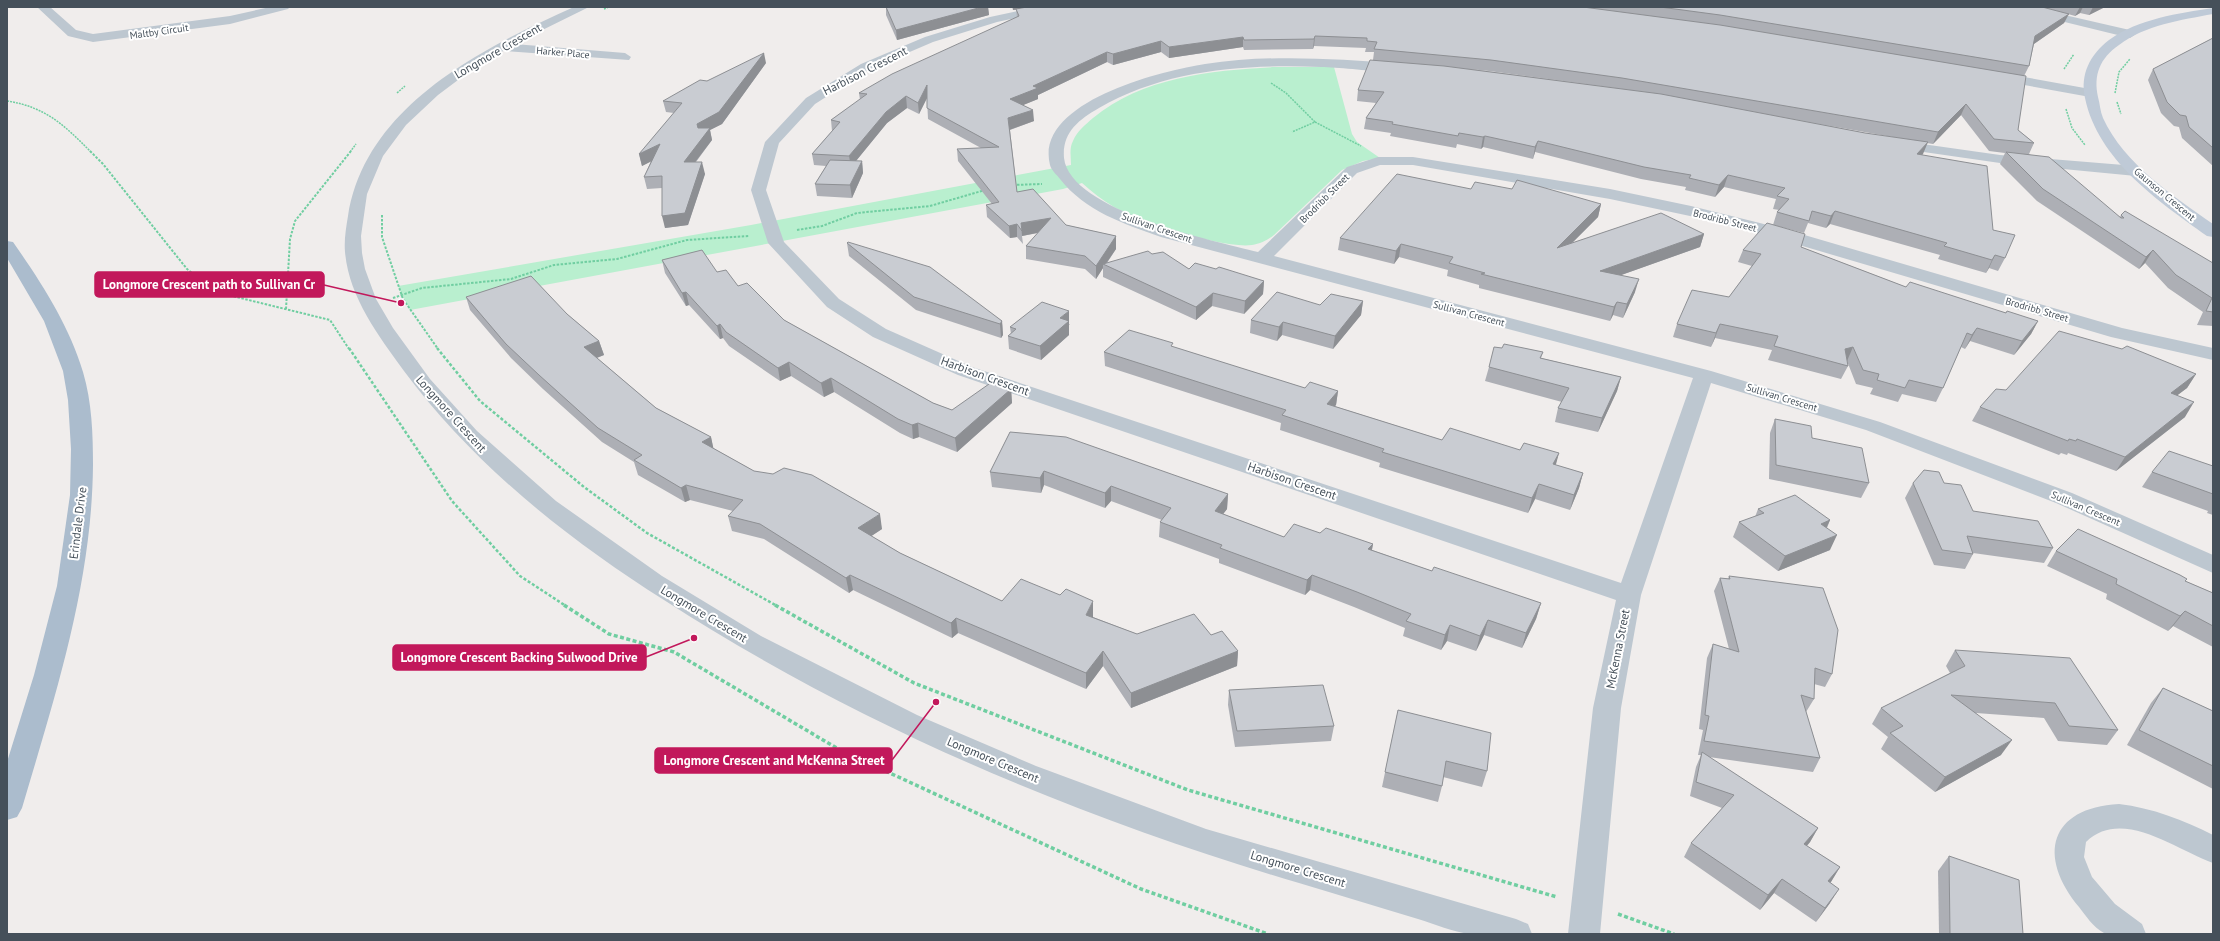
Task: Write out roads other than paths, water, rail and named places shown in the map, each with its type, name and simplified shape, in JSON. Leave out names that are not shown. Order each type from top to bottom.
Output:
[{"type":"main road","name":"Erindale Drive","points":[[7,246],[38,290],[58,328],[73,373],[82,425],[83,484],[77,541],[66,607],[7,808]]},
{"type":"street","name":"Maltby Circuit","points":[[43,7],[72,33],[93,38],[127,36],[230,20],[284,7]]},
{"type":"street","name":"Longmore Crescent","points":[[583,7],[501,47],[448,80],[417,105],[391,134],[371,165],[357,199],[352,236],[358,275],[370,306],[379,323],[421,383],[479,447],[558,515],[658,587],[717,624],[854,698],[1017,772],[1205,841],[1516,934]]},
{"type":"street","name":"Harbison Crescent","points":[[1053,7],[999,18],[931,39],[889,56],[849,76],[804,105],[783,126],[768,148],[759,173],[758,186],[762,214],[770,234],[799,274],[833,304],[854,318],[905,346],[972,373],[1629,595]]},
{"type":"street","points":[[2015,7],[2130,34]]},
{"type":"street","name":"Gaunson Crescent","points":[[2196,7],[2130,34],[2104,52],[2093,66],[2089,83],[2096,118],[2104,131],[2136,171],[2192,217],[2213,232]]},
{"type":"street","name":"Gaunson Crescent","points":[[2173,17],[2213,11]]},
{"type":"street","name":"Harker Place","points":[[501,47],[625,58]]},
{"type":"street","name":"Sullivan Crescent","points":[[1417,69],[1294,62],[1236,65],[1178,73],[1146,82],[1116,93],[1076,116],[1062,129],[1055,144],[1055,152],[1060,170],[1075,187],[1098,204],[1129,220],[1167,233],[1704,375],[1866,424],[1934,447],[2064,498],[2213,565]]},
{"type":"street","points":[[1983,74],[2090,93]]},
{"type":"street","points":[[1882,142],[2000,159],[2136,171]]},
{"type":"street","name":"Brodribb Street","points":[[1262,258],[1352,170],[1378,161],[1413,161],[1610,194],[1691,211],[1778,233],[2118,333],[2213,354]]},
{"type":"street","name":"McKenna Street","points":[[1584,934],[1607,708],[1629,595],[1704,375]]},
{"type":"street","points":[[2130,934],[2104,914],[2080,885],[2069,857],[2072,836],[2088,822],[2115,817],[2149,821],[2186,835],[2213,850]]},
{"type":"place","name":"Longmore Crescent path to Sullivan Cr","points":[[401,303]]},
{"type":"place","name":"Longmore Crescent Backing Sulwood Drive","points":[[694,638]]},
{"type":"place","name":"Longmore Crescent and McKenna Street","points":[[936,702]]}]
